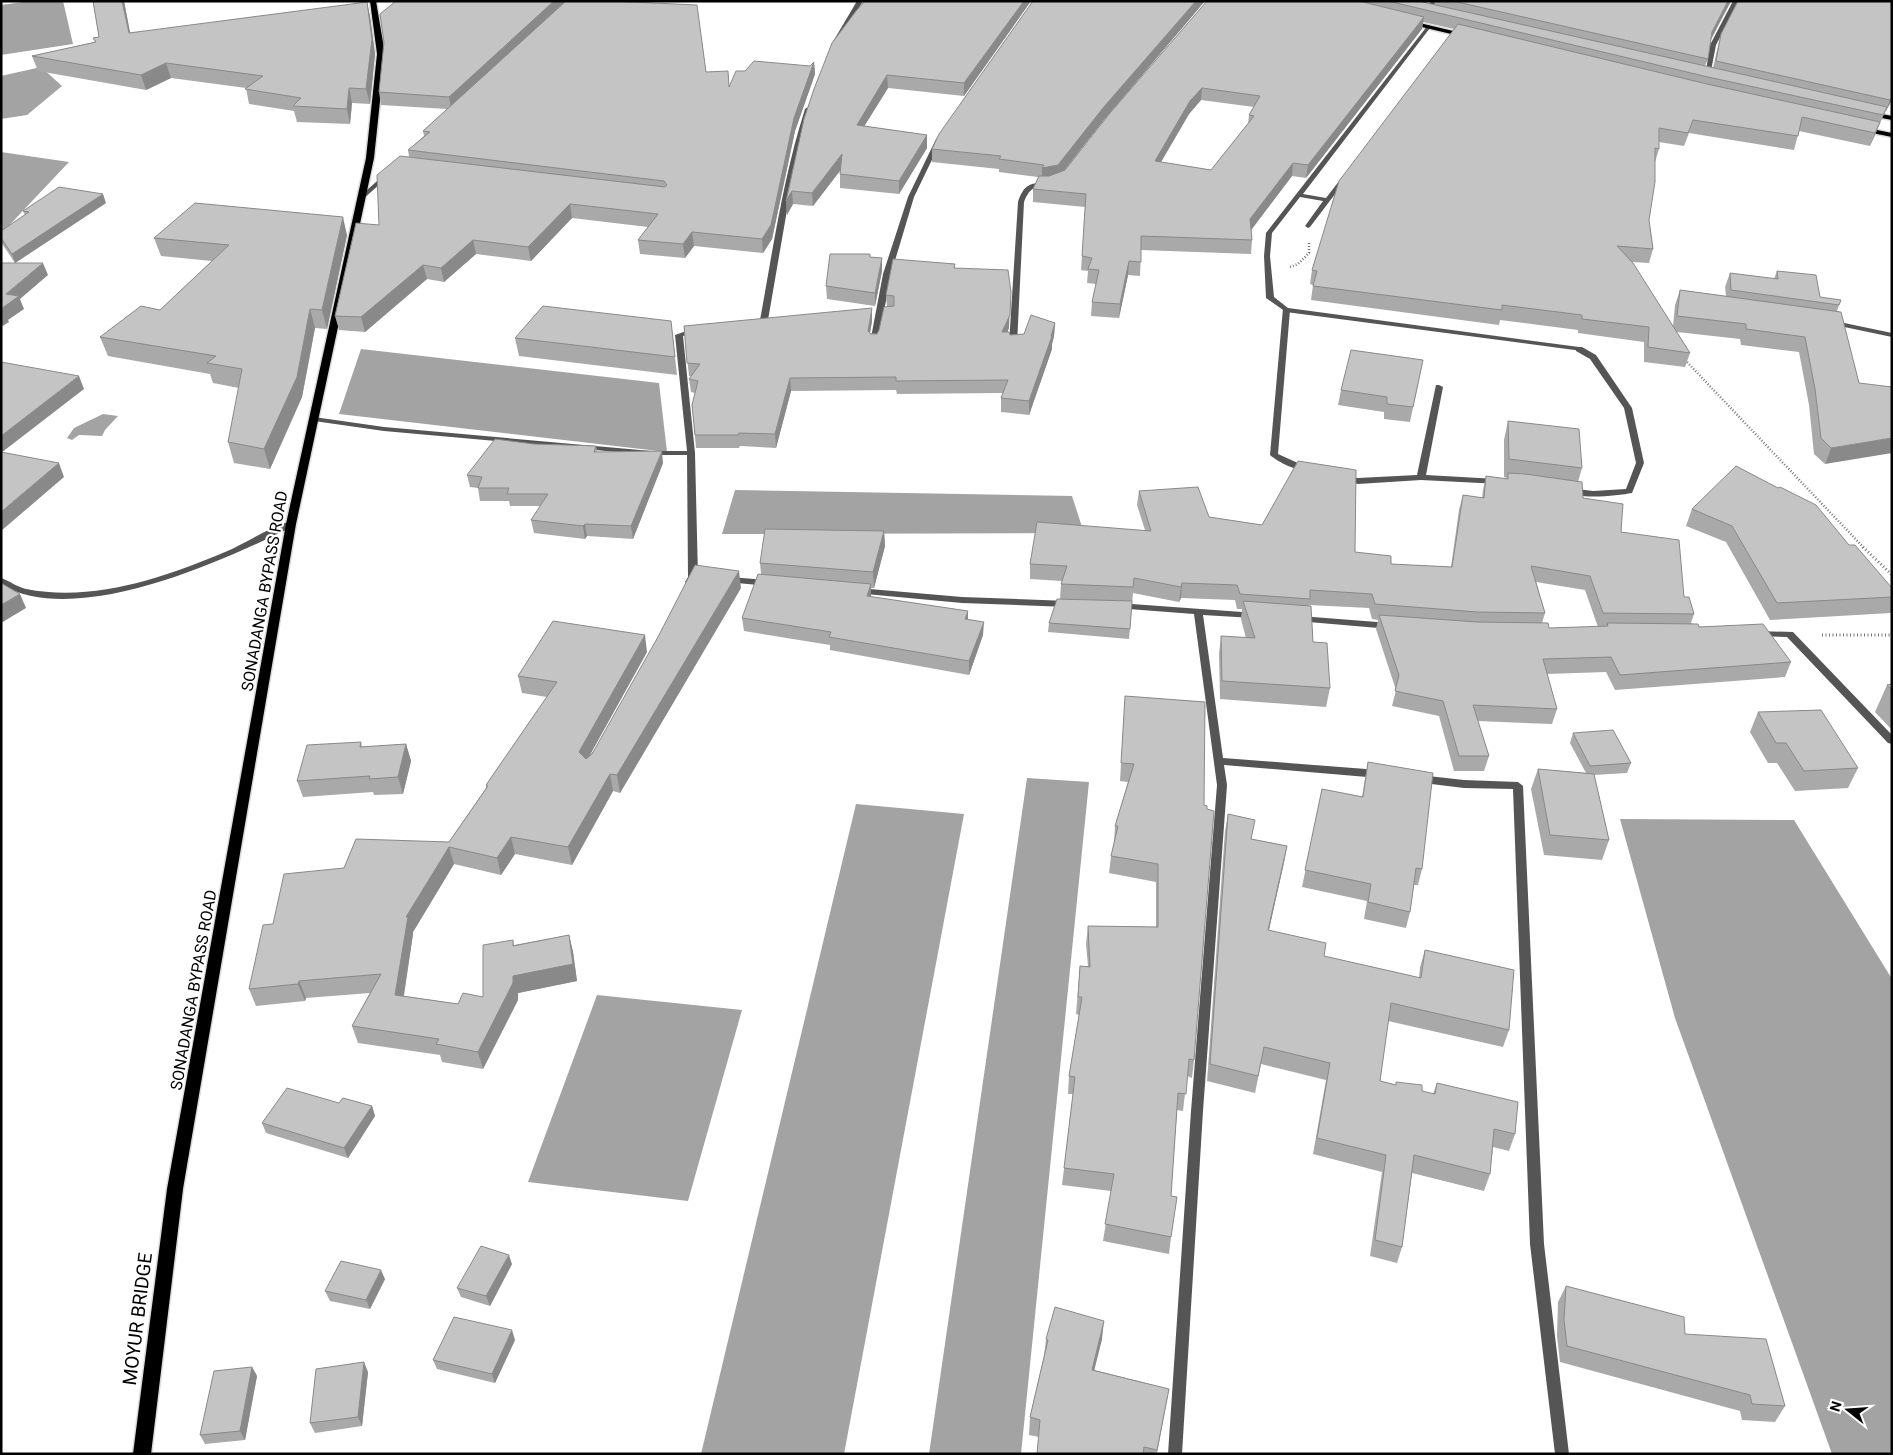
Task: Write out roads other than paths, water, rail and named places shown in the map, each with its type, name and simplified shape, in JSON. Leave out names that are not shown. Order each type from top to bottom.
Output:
[{"type":"main road","name":"SONADANGA BYPASS ROAD","points":[[175,1189],[291,524],[370,158],[381,54],[381,22],[373,1]]},
{"type":"main road","points":[[1417,10],[1429,13]]},
{"type":"main road","points":[[1401,20],[1480,39]]},
{"type":"main road","points":[[1697,74],[1716,78]]},
{"type":"main road","points":[[1861,111],[1892,118]]},
{"type":"main road","points":[[1855,126],[1892,135]]},
{"type":"main road","name":"MOYUR BRIDGE","points":[[142,1454],[175,1189]]},
{"type":"street","points":[[831,52],[843,27],[860,1]]},
{"type":"street","points":[[1429,13],[1434,1]]},
{"type":"street","points":[[1707,76],[1713,45],[1736,1]]},
{"type":"street","points":[[1428,26],[1269,233],[1267,256],[1270,298],[1286,310],[1579,349],[1593,357],[1628,408],[1640,463],[1629,491],[1593,494],[1557,489]]},
{"type":"street","points":[[1448,40],[1454,32]]},
{"type":"street","points":[[748,328],[758,328],[764,320],[787,190],[799,134],[810,102]]},
{"type":"street","points":[[874,344],[887,274],[911,197],[934,146],[945,131]]},
{"type":"street","points":[[1308,226],[1352,168]]},
{"type":"street","points":[[360,199],[392,171]]},
{"type":"street","points":[[1012,344],[1022,202],[1025,191],[1028,187],[1057,183]]},
{"type":"street","points":[[1300,195],[1328,200]]},
{"type":"street","points":[[1286,310],[1274,455],[1298,466],[1315,470]]},
{"type":"street","points":[[1820,320],[1892,335]]},
{"type":"street","points":[[684,593],[698,577],[691,453],[679,335],[691,331],[710,330]]},
{"type":"street","points":[[1421,477],[1439,388]]},
{"type":"street","points":[[314,419],[384,429],[651,454],[691,453]]},
{"type":"street","points":[[1332,475],[1358,481],[1421,477],[1503,482]]},
{"type":"street","points":[[1,581],[24,592],[65,596],[107,591],[166,577],[226,556],[291,524]]},
{"type":"street","points":[[723,579],[782,584]]},
{"type":"street","points":[[852,590],[962,600],[1081,605]]},
{"type":"street","points":[[1111,606],[1267,616]]},
{"type":"street","points":[[1175,1454],[1197,1111],[1222,785],[1198,611]]},
{"type":"street","points":[[1287,618],[1404,627]]},
{"type":"street","points":[[1750,634],[1790,634],[1892,740]]},
{"type":"street","points":[[1219,761],[1390,775]]},
{"type":"street","points":[[1409,777],[1464,784],[1518,786],[1537,1244],[1562,1454]]}]
